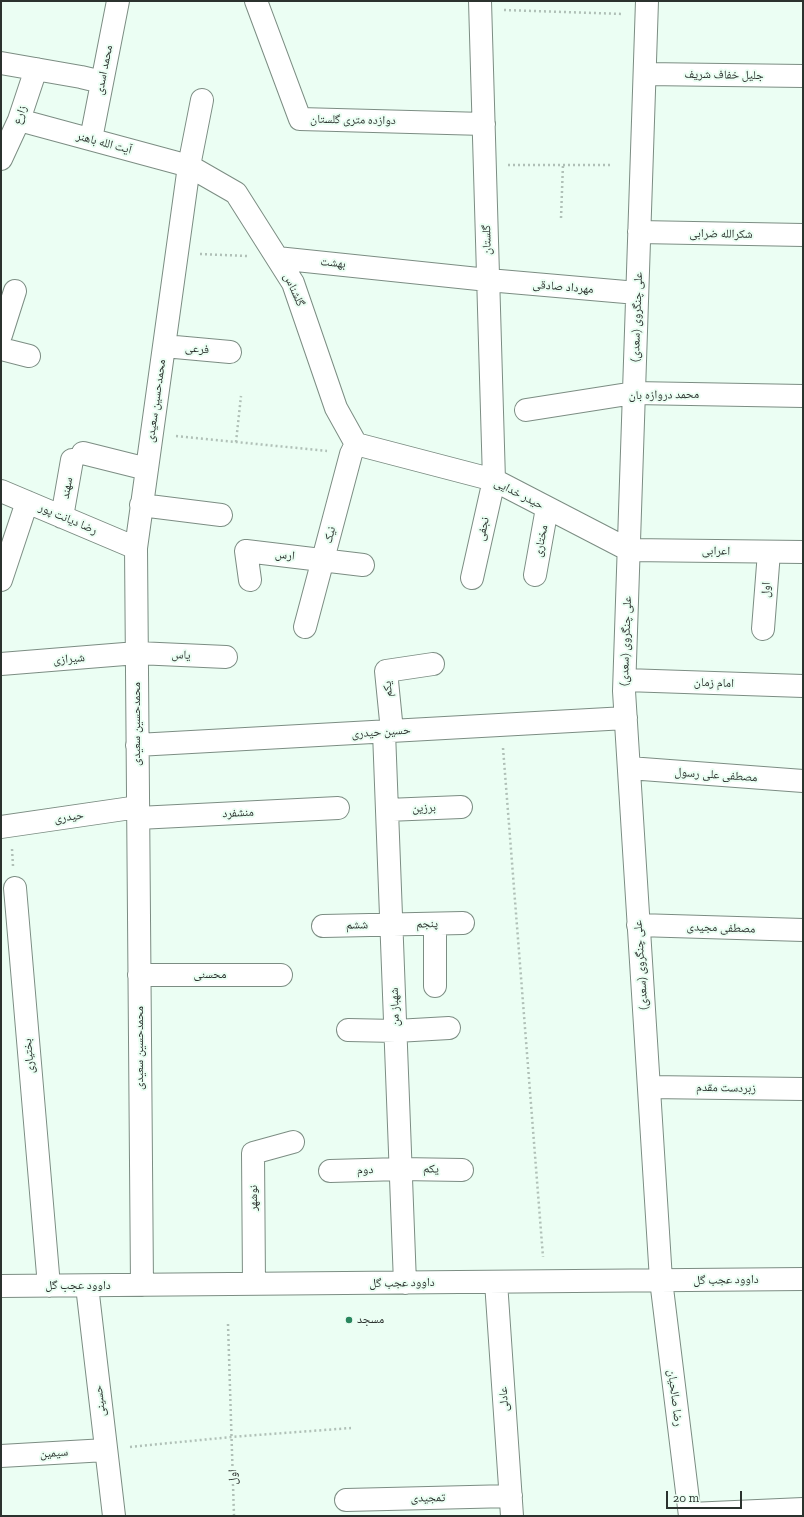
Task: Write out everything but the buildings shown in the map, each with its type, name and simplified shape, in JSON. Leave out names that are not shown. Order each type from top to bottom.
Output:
[{"type":"street","name":"محمد اسدی","points":[[91,139],[118,1]]},
{"type":"street","name":"دوازده متری گلستان","points":[[256,1],[300,119],[484,124]]},
{"type":"street","name":"گلستان","points":[[480,5],[494,480]]},
{"type":"street","name":"علی چنگروی (سعدی)","points":[[647,8],[624,691],[660,1280]]},
{"type":"street","points":[[1,62],[102,82]]},
{"type":"street","name":"زارع","points":[[1,159],[19,120],[36,69]]},
{"type":"street","name":"جلیل خفاف شریف","points":[[645,74],[803,76]]},
{"type":"street","name":"محمدحسین سعیدی","points":[[142,1285],[136,548],[189,166],[202,100]]},
{"type":"street","name":"آیت الله باهنر","points":[[19,120],[189,166]]},
{"type":"street","name":"گلشناس","points":[[189,166],[236,193],[294,284],[336,408],[353,449]]},
{"type":"street","name":"شکرالله ضرابی","points":[[640,232],[803,236]]},
{"type":"street","name":"بهشت","points":[[277,258],[488,280]]},
{"type":"street","name":"مهرداد صادقی","points":[[488,280],[637,293]]},
{"type":"street","points":[[1,335],[15,291]]},
{"type":"street","name":"فرعی","points":[[164,346],[230,352]]},
{"type":"street","points":[[1,349],[29,356]]},
{"type":"street","name":"محمد دروازه بان","points":[[526,410],[634,393],[803,396]]},
{"type":"street","name":"حیدر خدایی","points":[[353,449],[494,480],[629,550]]},
{"type":"street","name":"نیک","points":[[305,627],[353,449]]},
{"type":"street","name":"سهند","points":[[62,517],[78,457],[147,469]]},
{"type":"street","name":"نجفی","points":[[472,578],[494,480]]},
{"type":"street","name":"رضا دیانت پور","points":[[1,491],[136,548]]},
{"type":"street","points":[[1,580],[26,502]]},
{"type":"street","points":[[141,506],[221,515]]},
{"type":"street","name":"مختاری","points":[[535,575],[547,508]]},
{"type":"street","name":"اعرابی","points":[[629,550],[803,552]]},
{"type":"street","name":"ارس","points":[[250,580],[246,551],[324,559],[363,565]]},
{"type":"street","name":"اول","points":[[763,628],[769,552]]},
{"type":"street","name":"یاس","points":[[136,653],[226,657]]},
{"type":"street","name":"شیرازی","points":[[1,664],[136,653]]},
{"type":"street","name":"یکم","points":[[388,732],[386,671],[434,664]]},
{"type":"street","name":"امام زمان","points":[[624,680],[803,686]]},
{"type":"street","name":"حسین حیدری","points":[[137,745],[626,718]]},
{"type":"street","name":"شهباز من","points":[[388,732],[387,810],[405,1283]]},
{"type":"street","name":"مصطفی علی رسول","points":[[629,768],[803,781]]},
{"type":"street","name":"برزین","points":[[387,810],[461,807]]},
{"type":"street","name":"منشفرد","points":[[138,812],[338,808]]},
{"type":"street","name":"حیدری","points":[[6,826],[138,812]]},
{"type":"street","name":"بختیاری","points":[[15,888],[49,1286]]},
{"type":"street","name":"پنجم","points":[[392,925],[463,923]]},
{"type":"street","points":[[435,924],[436,986]]},
{"type":"street","name":"ششم","points":[[323,926],[392,925]]},
{"type":"street","name":"مصطفی مجیدی","points":[[638,925],[803,930]]},
{"type":"street","name":"محسنی","points":[[139,975],[281,975]]},
{"type":"street","points":[[348,1030],[396,1031],[449,1028]]},
{"type":"street","name":"زبردست مقدم","points":[[649,1087],[803,1089]]},
{"type":"street","name":"نوشهر","points":[[254,1284],[254,1153],[293,1142]]},
{"type":"street","name":"یکم","points":[[401,1169],[462,1170]]},
{"type":"street","name":"دوم","points":[[330,1171],[401,1169]]},
{"type":"street","name":"داوود عجب گل","points":[[1,1286],[803,1279]]},
{"type":"street","name":"رضا صالحیان","points":[[660,1280],[690,1515]]},
{"type":"street","name":"عادلی","points":[[496,1282],[512,1506]]},
{"type":"street","name":"حسینی","points":[[87,1286],[114,1516]]},
{"type":"street","name":"سیمین","points":[[1,1456],[106,1450]]},
{"type":"street","name":"تمجیدی","points":[[346,1500],[512,1506]]},
{"type":"street","points":[[690,1515],[803,1509]]},
{"type":"path","points":[[480,5],[647,8]]},
{"type":"path","points":[[561,218],[563,164]]},
{"type":"path","points":[[485,165],[613,165]]},
{"type":"path","points":[[177,253],[277,258]]},
{"type":"path","points":[[236,442],[241,396]]},
{"type":"path","points":[[152,433],[236,442],[353,449]]},
{"type":"path","points":[[502,725],[545,1282]]},
{"type":"path","points":[[6,826],[15,888]]},
{"type":"path","name":"اول","points":[[228,1324],[234,1516]]},
{"type":"path","points":[[106,1450],[231,1437],[351,1428]]},
{"type":"place","name":"مسجد","points":[[349,1320]]}]
